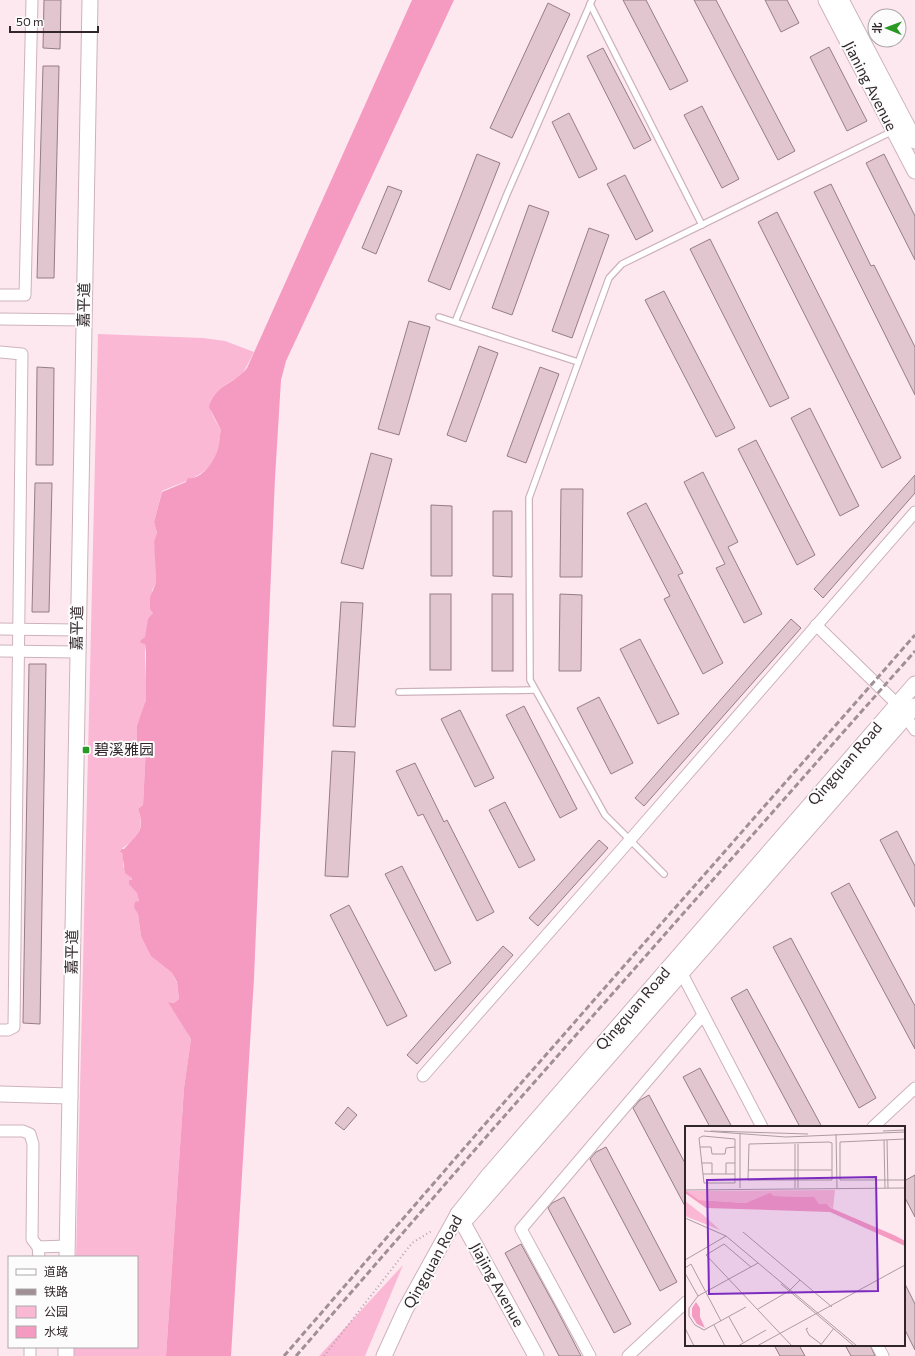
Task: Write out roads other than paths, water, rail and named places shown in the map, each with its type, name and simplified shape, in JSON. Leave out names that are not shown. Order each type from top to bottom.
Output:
[{"type":"street","points":[[0,294],[25,295],[32,0]]},
{"type":"street","name":"嘉平道","points":[[79,320],[80,0]]},
{"type":"street","name":"嘉平道","points":[[63,1252],[72,652],[79,320],[90,0]]},
{"type":"street","name":"Jianing Avenue","points":[[826,0],[900,128],[915,141]]},
{"type":"street","name":"Jianing Avenue","points":[[841,0],[900,128],[915,171]]},
{"type":"street","points":[[0,319],[79,320]]},
{"type":"street","points":[[0,352],[22,354],[14,1027],[8,1030],[0,1030]]},
{"type":"street","points":[[422,1076],[630,840],[915,512]]},
{"type":"street","points":[[816,625],[906,708],[915,730]]},
{"type":"street","points":[[0,629],[73,630]]},
{"type":"street","points":[[0,651],[72,652]]},
{"type":"street","name":"Qingquan Road","points":[[384,1356],[406,1310],[460,1218],[906,708],[915,684]]},
{"type":"street","points":[[678,967],[761,1126]]},
{"type":"street","points":[[590,1356],[521,1229],[703,1015]]},
{"type":"street","points":[[874,1126],[915,1088]]},
{"type":"street","points":[[0,1094],[66,1096]]},
{"type":"street","points":[[0,1131],[23,1131],[30,1134],[33,1144],[32,1238],[38,1252],[63,1252]]},
{"type":"street","name":"Qingquan Road","points":[[392,1356],[460,1218]]},
{"type":"street","name":"Jiajing Avenue","points":[[460,1218],[536,1356]]},
{"type":"street","points":[[628,1356],[685,1303]]},
{"type":"street","points":[[878,1346],[883,1356]]},
{"type":"lane","points":[[591,2],[702,225]]},
{"type":"lane","points":[[455,322],[507,194],[591,2]]},
{"type":"lane","points":[[664,874],[605,814],[530,680],[529,498],[609,278],[622,264],[900,128]]},
{"type":"lane","points":[[438,317],[578,362]]},
{"type":"lane","points":[[399,692],[535,690]]},
{"type":"water","points":[[412,0],[454,0],[286,361],[281,380],[275,478],[254,978],[231,1356],[166,1356],[184,1088],[191,1039],[168,1002],[174,1003],[179,999],[177,982],[172,973],[151,956],[141,936],[138,914],[134,908],[135,902],[139,901],[137,893],[129,884],[129,880],[132,880],[132,878],[125,873],[122,853],[120,852],[121,849],[124,849],[136,836],[141,827],[138,809],[143,805],[146,746],[137,741],[137,726],[146,700],[146,652],[145,644],[141,643],[140,641],[145,637],[148,619],[153,613],[150,609],[150,597],[156,583],[154,541],[157,533],[154,522],[162,492],[186,482],[188,478],[193,478],[202,474],[215,456],[219,447],[221,430],[209,407],[212,399],[220,389],[237,378],[247,368]]},
{"type":"railway","points":[[284,1356],[486,1123],[915,635]]},
{"type":"railway","points":[[296,1356],[493,1129],[915,651]]},
{"type":"place","name":"碧溪雅园","points":[[86,750]]}]
